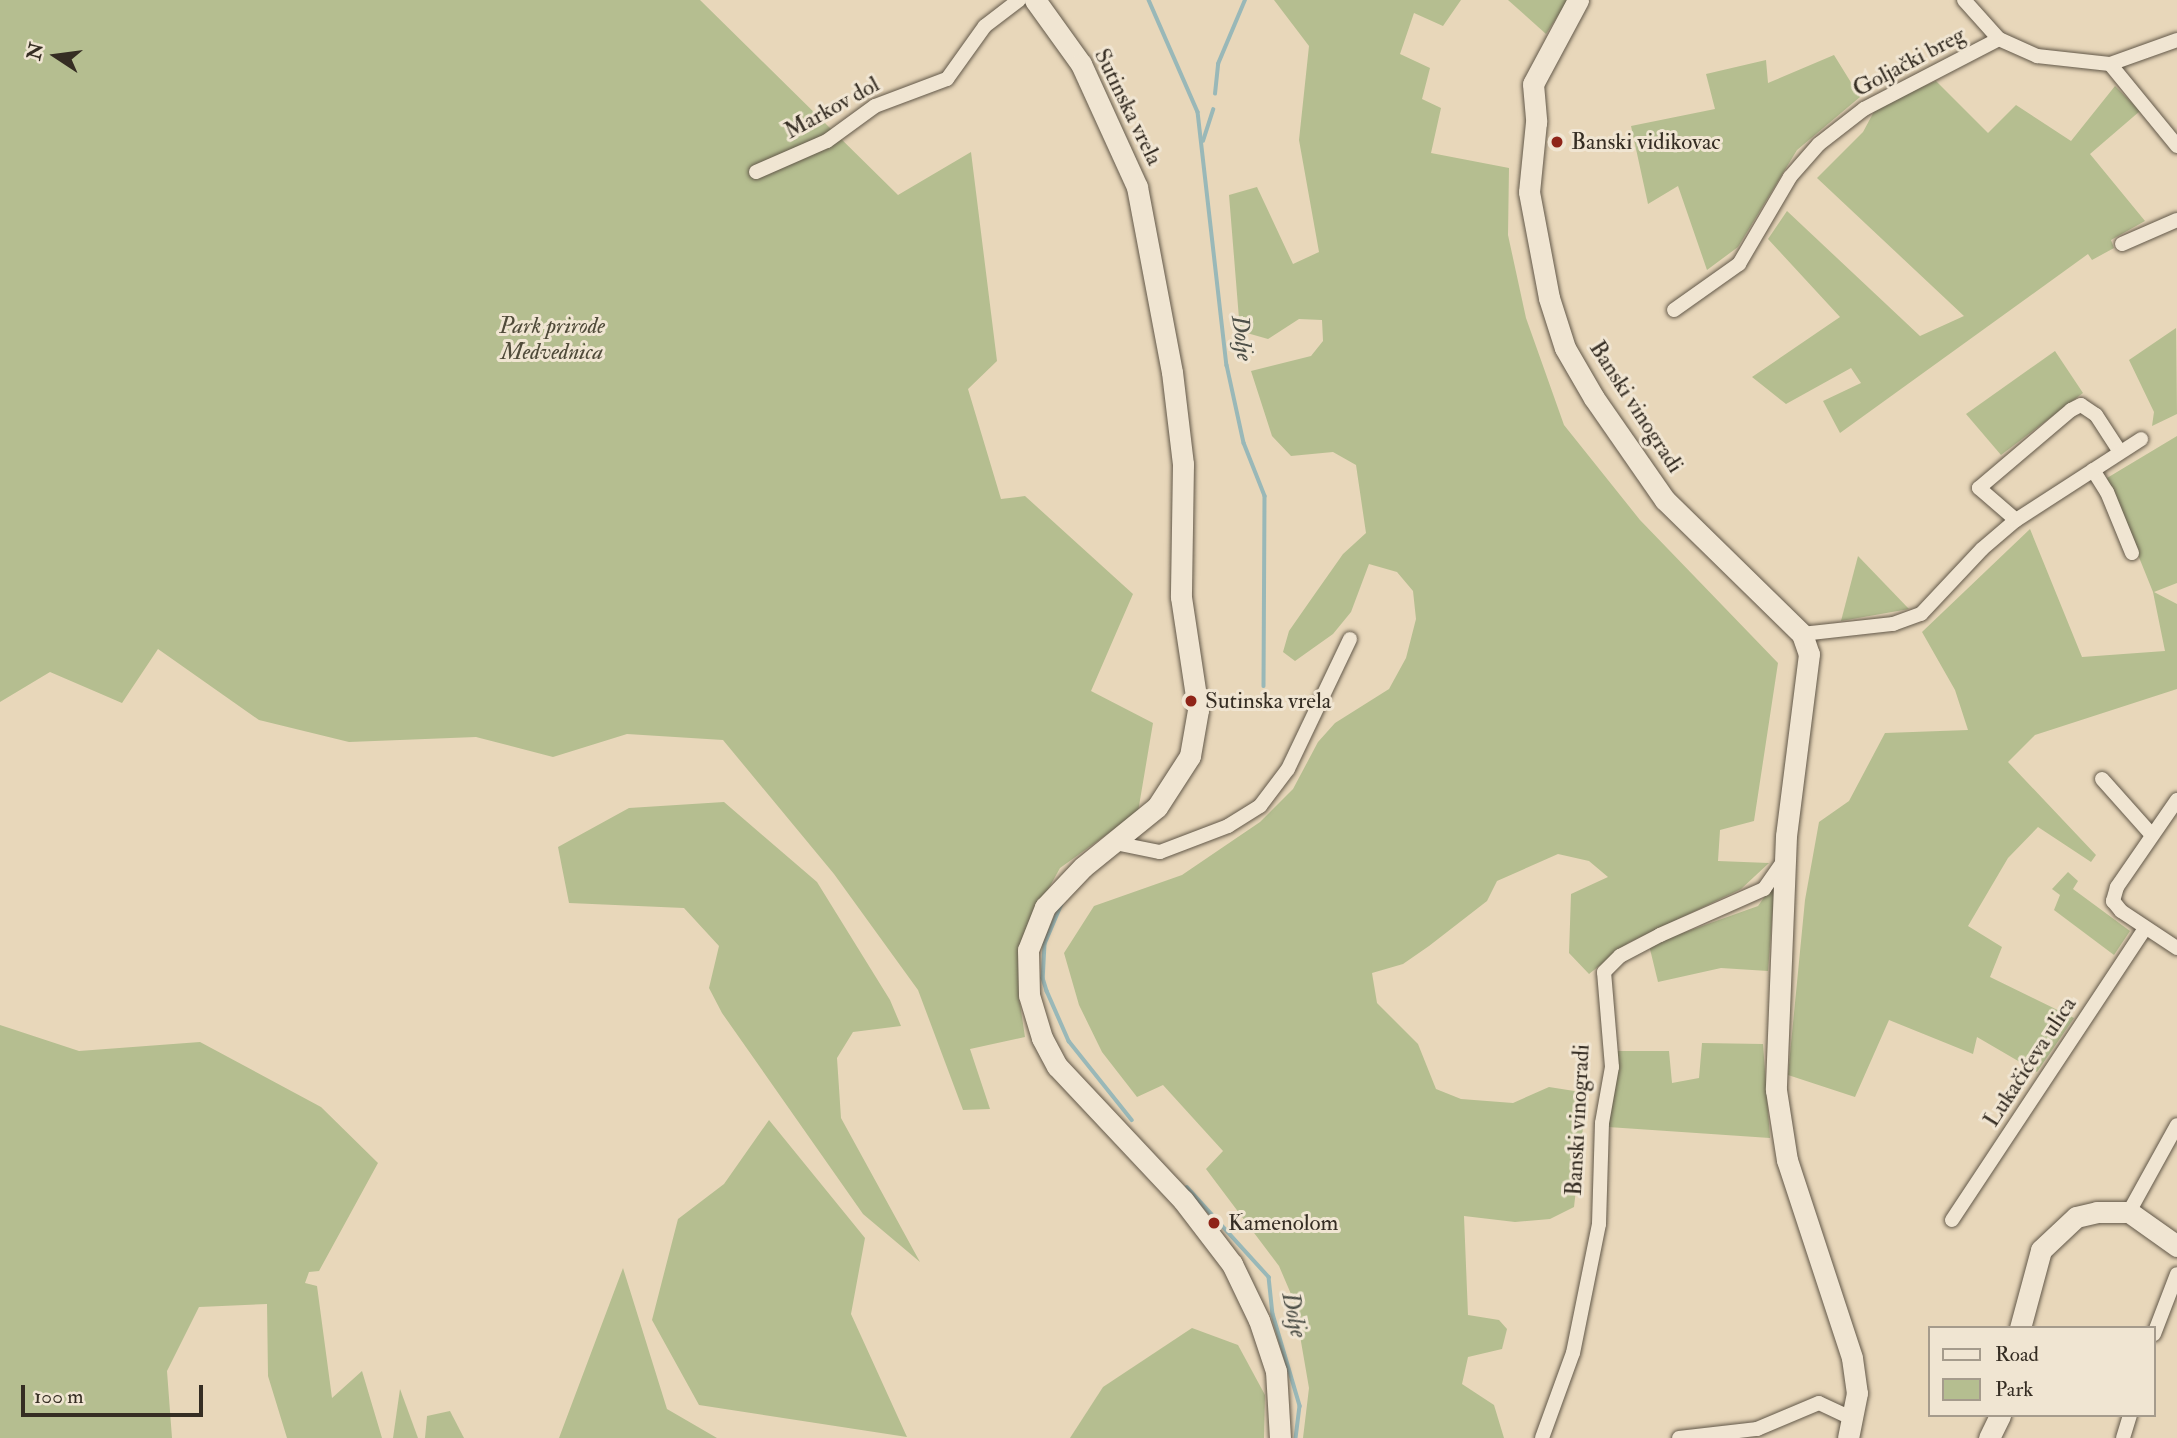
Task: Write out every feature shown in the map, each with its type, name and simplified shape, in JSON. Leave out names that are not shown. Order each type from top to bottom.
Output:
[{"type":"street","name":"Markov dol","points":[[756,172],[827,141],[875,106],[947,79],[985,26],[1019,0]]},
{"type":"street","name":"Sutinska vrela","points":[[1035,0],[1081,65],[1138,187],[1172,372],[1183,464],[1181,588],[1197,686],[1196,730],[1178,780],[1157,807],[1054,894],[1037,923],[1027,963],[1033,1012],[1057,1066],[1183,1200],[1231,1264],[1259,1320],[1276,1371],[1280,1438]]},
{"type":"street","name":"Banski vinogradi","points":[[1578,0],[1533,84],[1536,122],[1529,192],[1549,298],[1565,348],[1594,398],[1665,500],[1802,634],[1809,654],[1793,759],[1784,859],[1776,1090],[1787,1160],[1852,1358],[1857,1392],[1851,1429]]},
{"type":"street","name":"Goljački breg","points":[[1964,0],[1999,39],[2037,56],[2110,64],[2177,40]]},
{"type":"street","name":"Goljački breg","points":[[1674,310],[1739,264],[1790,177],[1819,144],[1864,109],[1935,76],[1999,39]]},
{"type":"street","points":[[2110,64],[2177,146]]},
{"type":"street","points":[[2122,244],[2177,220]]},
{"type":"street","points":[[2016,520],[1979,488],[2071,410],[2081,405],[2096,415],[2120,452]]},
{"type":"street","points":[[1802,634],[1893,624],[1921,614],[1982,549],[2016,520],[2141,439]]},
{"type":"street","points":[[2093,470],[2107,492],[2132,553]]},
{"type":"street","points":[[1115,843],[1160,852],[1228,826],[1260,806],[1288,769],[1350,639]]},
{"type":"street","points":[[2102,779],[2151,834]]},
{"type":"street","points":[[2177,800],[2151,834],[2117,887],[2113,901],[2145,928],[2177,948]]},
{"type":"street","name":"Banski vinogradi","points":[[1542,1438],[1573,1353],[1599,1224],[1602,1123],[1612,1067],[1604,972],[1620,956],[1660,935],[1764,889],[1784,859]]},
{"type":"street","name":"Lukačićeva ulica","points":[[1952,1220],[2145,928]]},
{"type":"street","points":[[2129,1212],[2177,1125]]},
{"type":"street","points":[[2021,1326],[2041,1250],[2060,1229],[2097,1212],[2129,1212],[2177,1246]]},
{"type":"street","points":[[2156,1329],[2177,1274]]},
{"type":"street","points":[[1679,1438],[1757,1429],[1819,1403],[1851,1429]]},
{"type":"street","points":[[1989,1438],[1999,1417]]},
{"type":"street","points":[[2123,1438],[2129,1417]]},
{"type":"green space","name":"Park prirode Medvednica","points":[[0,0],[700,0],[898,195],[971,152],[997,361],[968,389],[1001,499],[1025,496],[1133,594],[1091,691],[1153,723],[1138,812],[1060,868],[1029,924],[1019,997],[1025,1037],[970,1049],[990,1109],[963,1110],[918,990],[834,874],[723,740],[627,734],[553,757],[476,737],[349,742],[259,720],[158,649],[122,703],[50,672],[0,702]]},
{"type":"green space","points":[[1274,0],[1461,0],[1443,26],[1414,13],[1400,54],[1430,68],[1422,99],[1441,108],[1431,153],[1509,168],[1508,235],[1526,318],[1564,425],[1640,520],[1778,663],[1754,821],[1720,830],[1718,861],[1769,863],[1741,889],[1628,943],[1589,974],[1569,953],[1571,894],[1608,877],[1589,861],[1558,854],[1497,881],[1487,901],[1429,946],[1403,964],[1372,973],[1377,1003],[1418,1044],[1436,1089],[1461,1099],[1513,1103],[1549,1087],[1587,1093],[1574,1207],[1550,1219],[1515,1222],[1464,1216],[1468,1315],[1499,1320],[1507,1329],[1502,1349],[1468,1357],[1462,1384],[1494,1405],[1504,1438],[1303,1438],[1309,1388],[1294,1301],[1279,1266],[1206,1169],[1223,1151],[1163,1085],[1137,1097],[1102,1052],[1079,1005],[1064,953],[1094,906],[1182,875],[1260,822],[1293,789],[1318,742],[1335,723],[1389,689],[1406,658],[1416,619],[1413,591],[1397,572],[1369,564],[1351,612],[1333,634],[1295,661],[1283,652],[1289,631],[1312,598],[1343,554],[1366,533],[1356,465],[1333,452],[1291,456],[1272,436],[1251,371],[1311,356],[1323,341],[1322,320],[1299,319],[1268,339],[1240,331],[1229,195],[1257,187],[1293,264],[1319,252],[1299,140],[1309,46]]},
{"type":"green space","points":[[1508,0],[1568,0],[1546,34]]},
{"type":"green space","points":[[1834,55],[1860,97],[1797,150],[1738,247],[1707,270],[1678,186],[1648,204],[1631,126],[1715,109],[1706,74],[1766,60],[1768,83]]},
{"type":"green space","points":[[1936,81],[1988,133],[2016,105],[2071,141],[2115,86],[2140,111],[2090,154],[2145,221],[2111,240],[2114,248],[2092,260],[2088,254],[1840,433],[1823,401],[1861,383],[1851,368],[1786,404],[1752,377],[1840,317],[1768,239],[1787,211],[1920,336],[1964,316],[1817,178],[1863,132],[1877,106]]},
{"type":"green space","points":[[2176,328],[2177,414],[2152,426],[2154,412],[2129,360]]},
{"type":"green space","points":[[2055,351],[2083,393],[2001,455],[1966,414]]},
{"type":"green space","points":[[2177,436],[2177,583],[2154,592],[2177,604],[2177,689],[2035,735],[2008,762],[2096,855],[2091,862],[2038,827],[2008,858],[1968,926],[2002,947],[1990,977],[2074,1018],[2037,1072],[1977,1037],[1973,1054],[1889,1020],[1855,1097],[1788,1075],[1805,900],[1819,822],[1849,801],[1885,733],[1968,730],[1955,690],[1922,632],[2030,529],[2082,657],[2165,651],[2153,592],[2107,478]]},
{"type":"green space","points":[[1858,556],[1909,609],[1841,621]]},
{"type":"green space","points":[[724,802],[817,882],[890,1000],[901,1026],[853,1032],[837,1058],[841,1118],[920,1262],[863,1214],[722,1013],[709,988],[719,946],[684,908],[569,903],[558,847],[629,808]]},
{"type":"green space","points":[[2068,872],[2078,881],[2073,889],[2130,931],[2114,955],[2054,910],[2060,895],[2052,889]]},
{"type":"green space","points":[[1775,882],[1768,971],[1721,968],[1658,982],[1649,945],[1758,906]]},
{"type":"green space","points":[[0,1025],[79,1051],[200,1042],[321,1107],[378,1163],[319,1271],[309,1272],[305,1283],[317,1286],[332,1398],[362,1371],[382,1438],[287,1438],[268,1376],[267,1304],[199,1307],[167,1371],[172,1438],[0,1438]]},
{"type":"green space","points":[[1702,1043],[1763,1044],[1770,1138],[1608,1127],[1615,1051],[1669,1051],[1672,1083],[1699,1078]]},
{"type":"green space","points":[[769,1120],[865,1238],[851,1314],[907,1437],[699,1405],[652,1320],[678,1219],[724,1184]]},
{"type":"green space","points":[[623,1268],[667,1409],[717,1438],[559,1438]]},
{"type":"green space","points":[[1192,1328],[1238,1345],[1265,1395],[1264,1438],[1070,1438],[1103,1387]]},
{"type":"green space","points":[[400,1389],[418,1438],[393,1438]]},
{"type":"green space","points":[[450,1411],[464,1438],[425,1438],[427,1416]]},
{"type":"waterway","name":"Dolje","points":[[1149,0],[1198,112],[1227,365],[1244,443],[1265,496],[1264,686]]},
{"type":"waterway","points":[[1215,94],[1218,64],[1245,0]]},
{"type":"waterway","points":[[1203,141],[1213,110]]},
{"type":"waterway","name":"Dolje","points":[[1062,904],[1045,944],[1043,978],[1047,991],[1069,1041],[1132,1120]]},
{"type":"waterway","name":"Dolje","points":[[1187,1187],[1269,1277],[1273,1314],[1300,1406],[1296,1438]]},
{"type":"place","name":"Banski vidikovac","points":[[1557,142]]},
{"type":"place","name":"Sutinska vrela","points":[[1191,701]]},
{"type":"place","name":"Kamenolom","points":[[1214,1223]]}]
